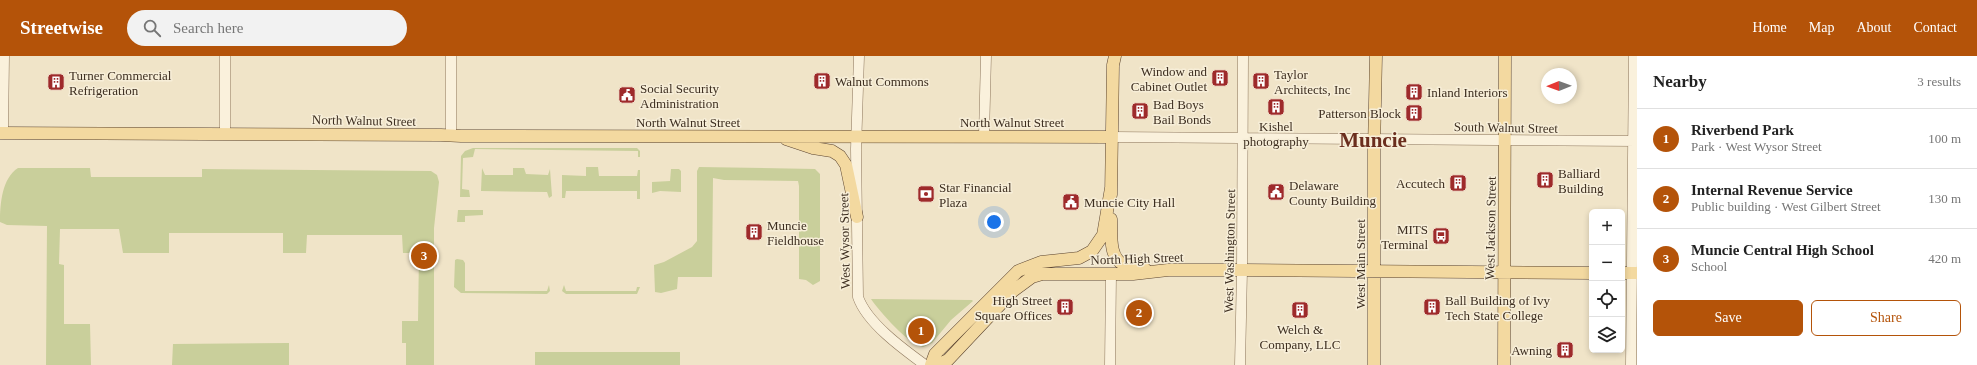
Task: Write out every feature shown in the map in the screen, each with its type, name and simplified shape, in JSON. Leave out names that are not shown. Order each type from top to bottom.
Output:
[{"type":"main road","name":"West Main Street","points":[[1374,365],[1376,56]]},
{"type":"main road","name":"West Jackson Street","points":[[1504,365],[1506,56]]},
{"type":"main road","points":[[1113,59],[1111,188],[1112,244],[1118,260],[1123,264],[1150,271]]},
{"type":"main road","name":"North Walnut Street","points":[[2,133],[225,133],[451,136],[1112,137]]},
{"type":"main road","points":[[776,136],[813,148],[832,151],[840,156],[846,165],[857,217]]},
{"type":"main road","name":"North High Street","points":[[931,365],[935,354],[1018,271],[1041,262],[1079,258],[1092,251],[1103,235],[1111,188]]},
{"type":"main road","name":"North High Street","points":[[937,365],[948,360],[1013,291],[1032,277],[1053,272],[1133,274],[1150,271],[1242,270],[1589,273]]},
{"type":"street","points":[[2,133],[4,56]]},
{"type":"street","points":[[225,56],[225,133]]},
{"type":"street","points":[[451,56],[451,136]]},
{"type":"street","name":"West Wysor Street","points":[[859,56],[857,136],[857,288],[861,304],[882,330],[910,355],[925,365]]},
{"type":"street","points":[[984,136],[986,56]]},
{"type":"street","name":"West Washington Street","points":[[1240,365],[1243,56]]},
{"type":"street","points":[[1631,365],[1630,273],[1635,141],[1634,56]]},
{"type":"street","name":"North Walnut Street","points":[[1112,137],[1375,138]]},
{"type":"street","name":"South Walnut Street","points":[[1375,138],[1635,141]]},
{"type":"street","points":[[1110,365],[1111,274]]},
{"type":"green space","points":[[473,148],[637,148],[640,151],[640,157],[638,157],[638,151],[475,149],[473,157],[463,158],[462,189],[469,190],[470,197],[460,197],[461,156],[465,151]]},
{"type":"green space","points":[[586,167],[598,167],[599,176],[637,176],[638,170],[640,170],[640,199],[637,199],[637,191],[566,191],[565,198],[562,198],[562,175],[586,176]]},
{"type":"green space","points":[[699,167],[815,169],[820,174],[820,281],[813,285],[806,280],[799,279],[798,181],[724,180],[713,178],[712,277],[678,277],[677,289],[661,293],[655,292],[654,265],[664,262],[692,247],[697,241],[697,171]]},
{"type":"green space","points":[[18,168],[90,168],[91,177],[202,177],[202,169],[431,171],[437,175],[439,182],[434,228],[434,365],[406,365],[406,343],[402,343],[402,321],[418,321],[419,253],[403,253],[402,235],[307,235],[306,253],[283,253],[283,233],[169,233],[169,253],[123,253],[119,229],[60,229],[59,264],[64,265],[64,324],[90,324],[91,365],[46,365],[47,226],[7,225],[0,222],[1,200],[5,185],[8,178]]},
{"type":"green space","points":[[482,168],[485,175],[513,175],[513,168],[524,168],[526,174],[548,175],[550,169],[552,196],[549,198],[547,192],[481,191]]},
{"type":"green space","points":[[671,169],[679,169],[681,171],[681,192],[660,191],[652,193],[652,182],[670,181]]},
{"type":"green space","points":[[458,210],[483,210],[483,215],[465,216],[465,222],[457,222]]},
{"type":"green space","points":[[455,260],[463,260],[465,263],[465,291],[547,291],[549,285],[550,291],[547,294],[461,293],[454,287]]},
{"type":"green space","points":[[564,285],[566,291],[636,291],[637,287],[640,287],[637,294],[566,294],[562,291]]},
{"type":"green space","points":[[871,299],[973,301],[951,320],[932,343],[923,347],[917,345],[902,334],[887,319]]},
{"type":"green space","points":[[289,343],[289,365],[172,365],[173,344]]},
{"type":"green space","points":[[535,352],[680,352],[680,365],[535,365]]},
{"type":"place","name":"Window and Cabinet Outlet","points":[[1220,78]]},
{"type":"place","name":"Walnut Commons","points":[[822,81]]},
{"type":"place","name":"Taylor Architects, Inc","points":[[1261,81]]},
{"type":"place","name":"Turner Commercial Refrigeration","points":[[56,82]]},
{"type":"place","name":"Inland Interiors","points":[[1414,92]]},
{"type":"place","name":"Social Security Administration","points":[[627,95]]},
{"type":"place","name":"Kishel photography","points":[[1276,107]]},
{"type":"place","name":"Bad Boys Bail Bonds","points":[[1140,111]]},
{"type":"place","name":"Patterson Block","points":[[1414,113]]},
{"type":"place","name":"Balliard Building","points":[[1545,180]]},
{"type":"place","name":"Accutech","points":[[1458,183]]},
{"type":"place","name":"Delaware County Building","points":[[1276,192]]},
{"type":"place","name":"Star Financial Plaza","points":[[926,194]]},
{"type":"place","name":"Muncie City Hall","points":[[1071,202]]},
{"type":"place","name":"Muncie Fieldhouse","points":[[754,232]]},
{"type":"place","name":"MITS Terminal","points":[[1441,236]]},
{"type":"place","name":"Muncie Central High School","points":[[424,256]]},
{"type":"place","name":"High Street Square Offices","points":[[1065,307]]},
{"type":"place","name":"Ball Building of Ivy Tech State College","points":[[1432,307]]},
{"type":"place","name":"Welch & Company, LLC","points":[[1300,310]]},
{"type":"place","name":"Internal Revenue Service","points":[[1139,313]]},
{"type":"place","name":"Riverbend Park","points":[[921,331]]},
{"type":"place","name":"Awning","points":[[1565,350]]},
{"type":"district","name":"Muncie","points":[[1373,140]]}]
